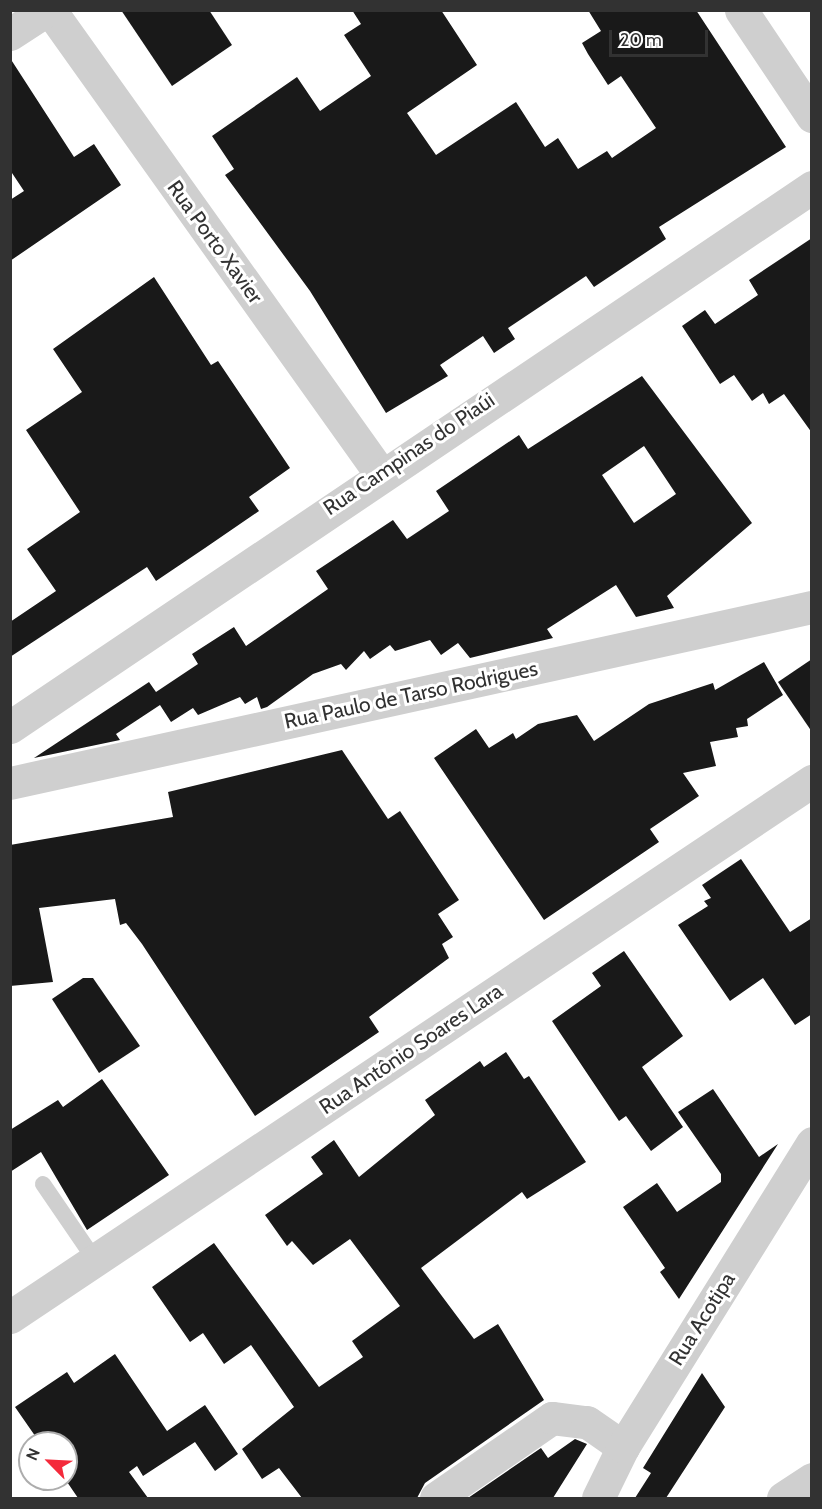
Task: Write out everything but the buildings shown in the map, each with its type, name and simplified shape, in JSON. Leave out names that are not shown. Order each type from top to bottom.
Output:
[{"type":"street","points":[[10,34],[48,10]]},
{"type":"street","name":"Rua Porto Xavier","points":[[48,10],[380,473]]},
{"type":"street","points":[[741,10],[812,116]]},
{"type":"street","name":"Rua Campinas do Piaúi","points":[[10,728],[380,473],[812,187]]},
{"type":"street","name":"Rua Paulo de Tarso Rodrigues","points":[[10,783],[812,607]]},
{"type":"street","name":"Rua Antônio Soares Lara","points":[[10,1317],[812,781]]},
{"type":"street","name":"Rua Acotipa","points":[[598,1498],[623,1447],[812,1143]]},
{"type":"street","points":[[436,1498],[552,1418],[587,1422],[623,1447]]},
{"type":"street","points":[[783,1498],[812,1479]]},
{"type":"lane","points":[[43,1184],[95,1260]]}]
